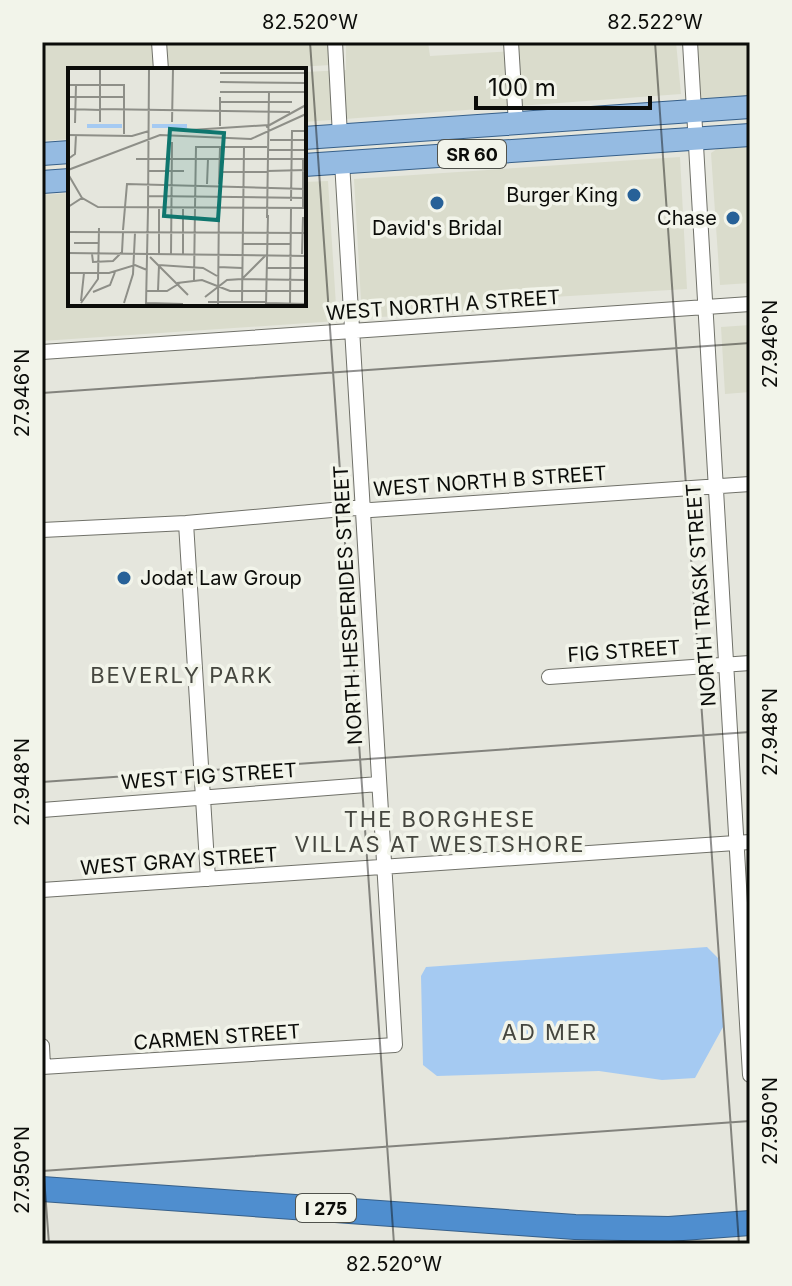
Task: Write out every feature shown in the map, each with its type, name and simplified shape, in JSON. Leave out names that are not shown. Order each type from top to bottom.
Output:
[{"type":"highway","name":"I 275","points":[[42,1187],[575,1227],[669,1229],[750,1223]]},
{"type":"highway","points":[[575,1227],[670,1223],[750,1212]]},
{"type":"main road","name":"SR 60","points":[[306,138],[750,107]]},
{"type":"main road","points":[[342,162],[346,147],[406,141],[445,129]]},
{"type":"main road","name":"SR 60","points":[[306,165],[750,135]]},
{"type":"main road","points":[[306,152],[336,149],[341,143],[340,136]]},
{"type":"main road","points":[[42,154],[68,152]]},
{"type":"main road","points":[[42,182],[68,180]]},
{"type":"street","points":[[159,42],[161,68]]},
{"type":"street","points":[[335,42],[340,136]]},
{"type":"street","points":[[511,42],[516,124]]},
{"type":"street","name":"NORTH TRASK STREET","points":[[690,42],[726,665],[743,842],[750,1075]]},
{"type":"street","name":"NORTH HESPERIDES STREET","points":[[342,162],[395,1045]]},
{"type":"street","name":"WEST NORTH A STREET","points":[[42,352],[750,304]]},
{"type":"street","name":"WEST NORTH B STREET","points":[[42,530],[750,484]]},
{"type":"street","points":[[186,523],[208,879]]},
{"type":"street","name":"FIG STREET","points":[[549,677],[750,663]]},
{"type":"street","name":"WEST FIG STREET","points":[[42,810],[379,784]]},
{"type":"street","name":"WEST GRAY STREET","points":[[42,890],[743,842]]},
{"type":"street","name":"CARMEN STREET","points":[[43,1067],[395,1045]]},
{"type":"street","points":[[42,1046],[43,1067]]},
{"type":"shaded area","points":[[153,42],[155,68],[68,68],[68,139],[42,141],[42,46]]},
{"type":"shaded area","points":[[165,42],[329,42],[331,65],[167,68]]},
{"type":"shaded area","points":[[346,42],[428,42],[430,56],[516,51],[516,42],[676,42],[681,94],[306,122],[306,72],[346,70]]},
{"type":"shaded area","points":[[696,42],[750,42],[750,96],[700,99]]},
{"type":"shaded area","name":"Chase","points":[[750,147],[750,283],[720,285],[711,153],[717,149]]},
{"type":"shaded area","points":[[680,157],[687,289],[536,298],[509,310],[362,318],[354,179]]},
{"type":"shaded area","points":[[328,181],[337,321],[42,341],[42,195],[68,193],[68,306],[306,306],[306,182]]},
{"type":"shaded area","points":[[750,325],[750,392],[725,394],[721,327]]},
{"type":"water","points":[[707,947],[718,958],[723,1027],[695,1078],[662,1080],[599,1071],[437,1076],[423,1065],[421,976],[426,967]]},
{"type":"place","name":"Burger King","points":[[634,195]]},
{"type":"place","name":"David's Bridal","points":[[437,203]]},
{"type":"place","name":"Chase","points":[[733,218]]},
{"type":"place","name":"Jodat Law Group","points":[[124,578]]},
{"type":"district","name":"BEVERLY PARK","points":[[182,675]]},
{"type":"district","name":"THE BORGHESE VILLAS AT WESTSHORE","points":[[440,832]]},
{"type":"district","name":"AD MER","points":[[550,1032]]}]
